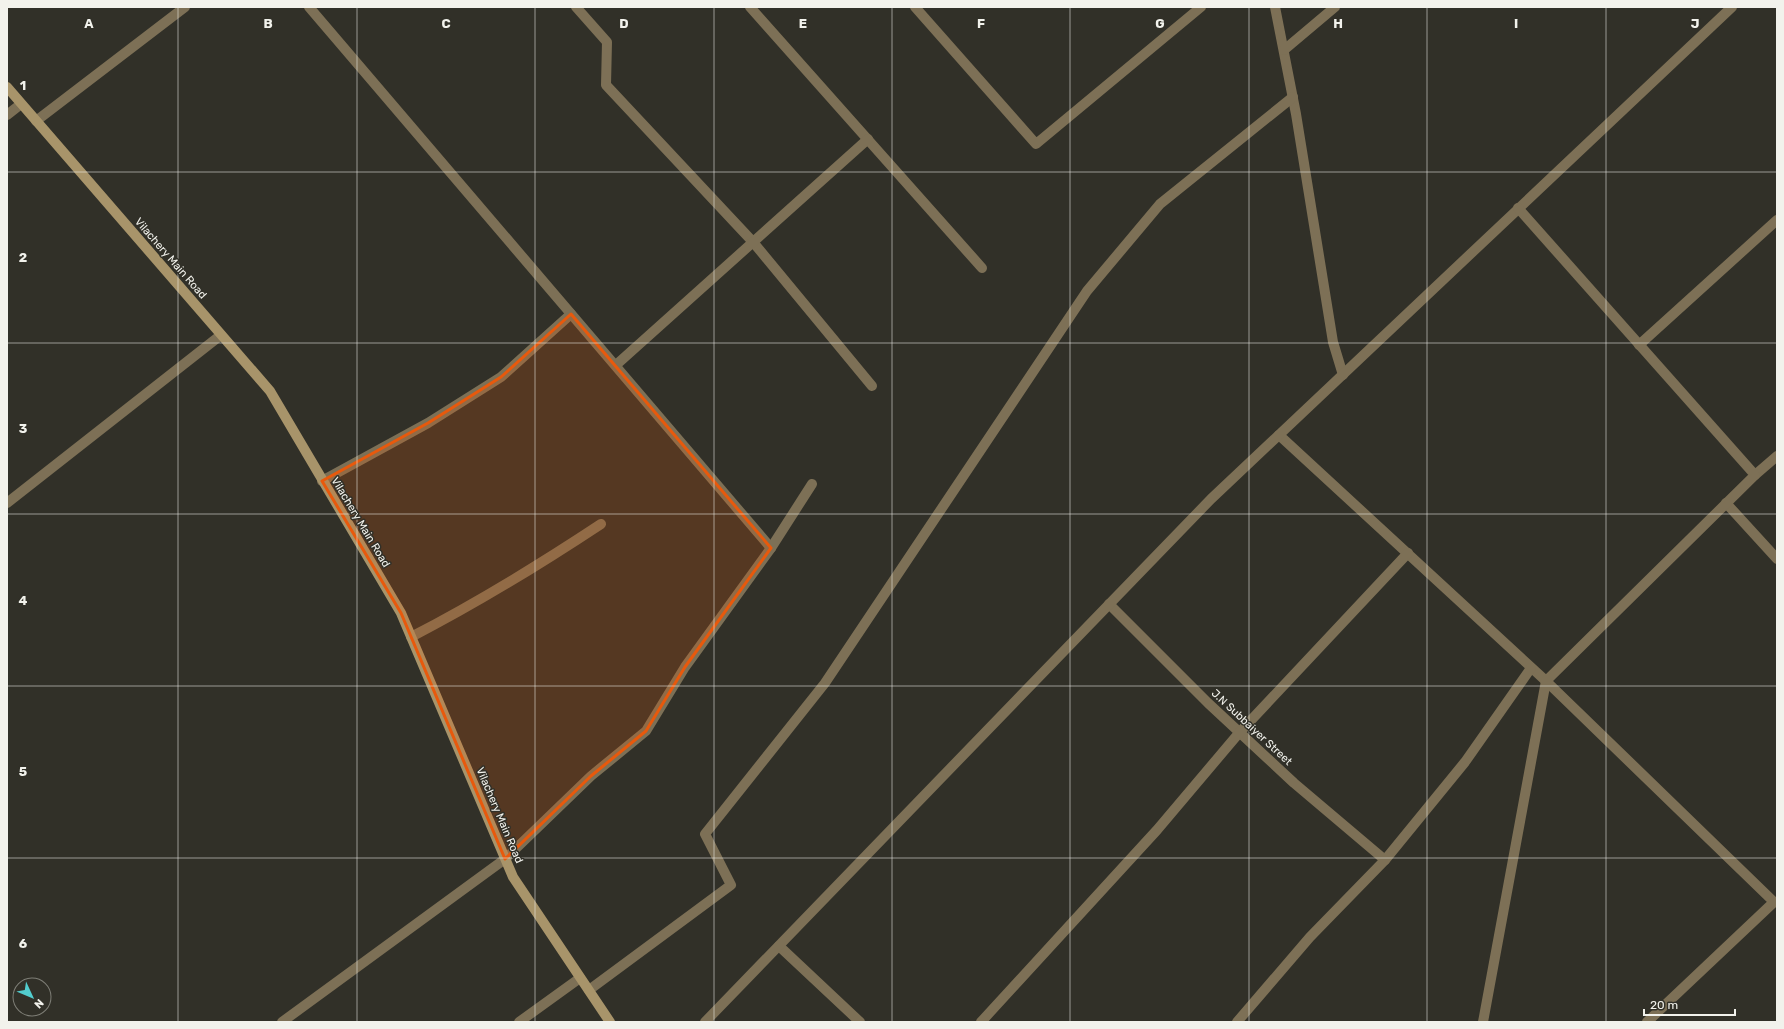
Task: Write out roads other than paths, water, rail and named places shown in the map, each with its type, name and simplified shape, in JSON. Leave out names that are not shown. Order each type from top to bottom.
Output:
[{"type":"main road","name":"Vilachery Main Road","points":[[7,87],[270,391],[401,613],[512,877],[610,1022]]},
{"type":"street","points":[[36,121],[185,7]]},
{"type":"street","points":[[309,7],[771,548]]},
{"type":"street","points":[[576,7],[607,42],[606,85],[753,242],[872,386]]},
{"type":"street","points":[[750,7],[982,268]]},
{"type":"street","points":[[915,7],[1036,144],[1201,7]]},
{"type":"street","points":[[1275,7],[1293,97],[1333,342],[1343,374]]},
{"type":"street","points":[[1284,50],[1336,7]]},
{"type":"street","points":[[705,1022],[1211,499],[1732,7]]},
{"type":"street","points":[[589,990],[731,885],[705,834],[825,683],[1087,291],[1160,204],[1293,97]]},
{"type":"street","points":[[7,115],[21,104]]},
{"type":"street","points":[[616,365],[868,139]]},
{"type":"street","points":[[1518,208],[1754,475]]},
{"type":"street","points":[[1639,345],[1777,220]]},
{"type":"street","points":[[322,481],[428,422],[501,378],[571,314]]},
{"type":"street","points":[[7,503],[221,335]]},
{"type":"street","points":[[1279,435],[1546,681],[1776,902],[1647,1022]]},
{"type":"street","points":[[1482,1022],[1546,681],[1754,475],[1777,456]]},
{"type":"street","points":[[282,1022],[505,859],[591,776],[646,731],[685,667],[771,548],[812,484]]},
{"type":"street","points":[[1726,503],[1777,559]]},
{"type":"street","points":[[411,637],[475,603],[533,569],[601,524]]},
{"type":"street","points":[[981,1022],[1152,836],[1239,733],[1408,554]]},
{"type":"street","name":"J.N Subbaiyer Street","points":[[1109,604],[1239,733],[1294,784],[1385,860]]},
{"type":"street","points":[[1237,1022],[1310,937],[1385,860],[1465,762],[1531,668]]},
{"type":"street","points":[[779,946],[860,1022]]},
{"type":"street","points":[[518,1022],[580,978]]}]
